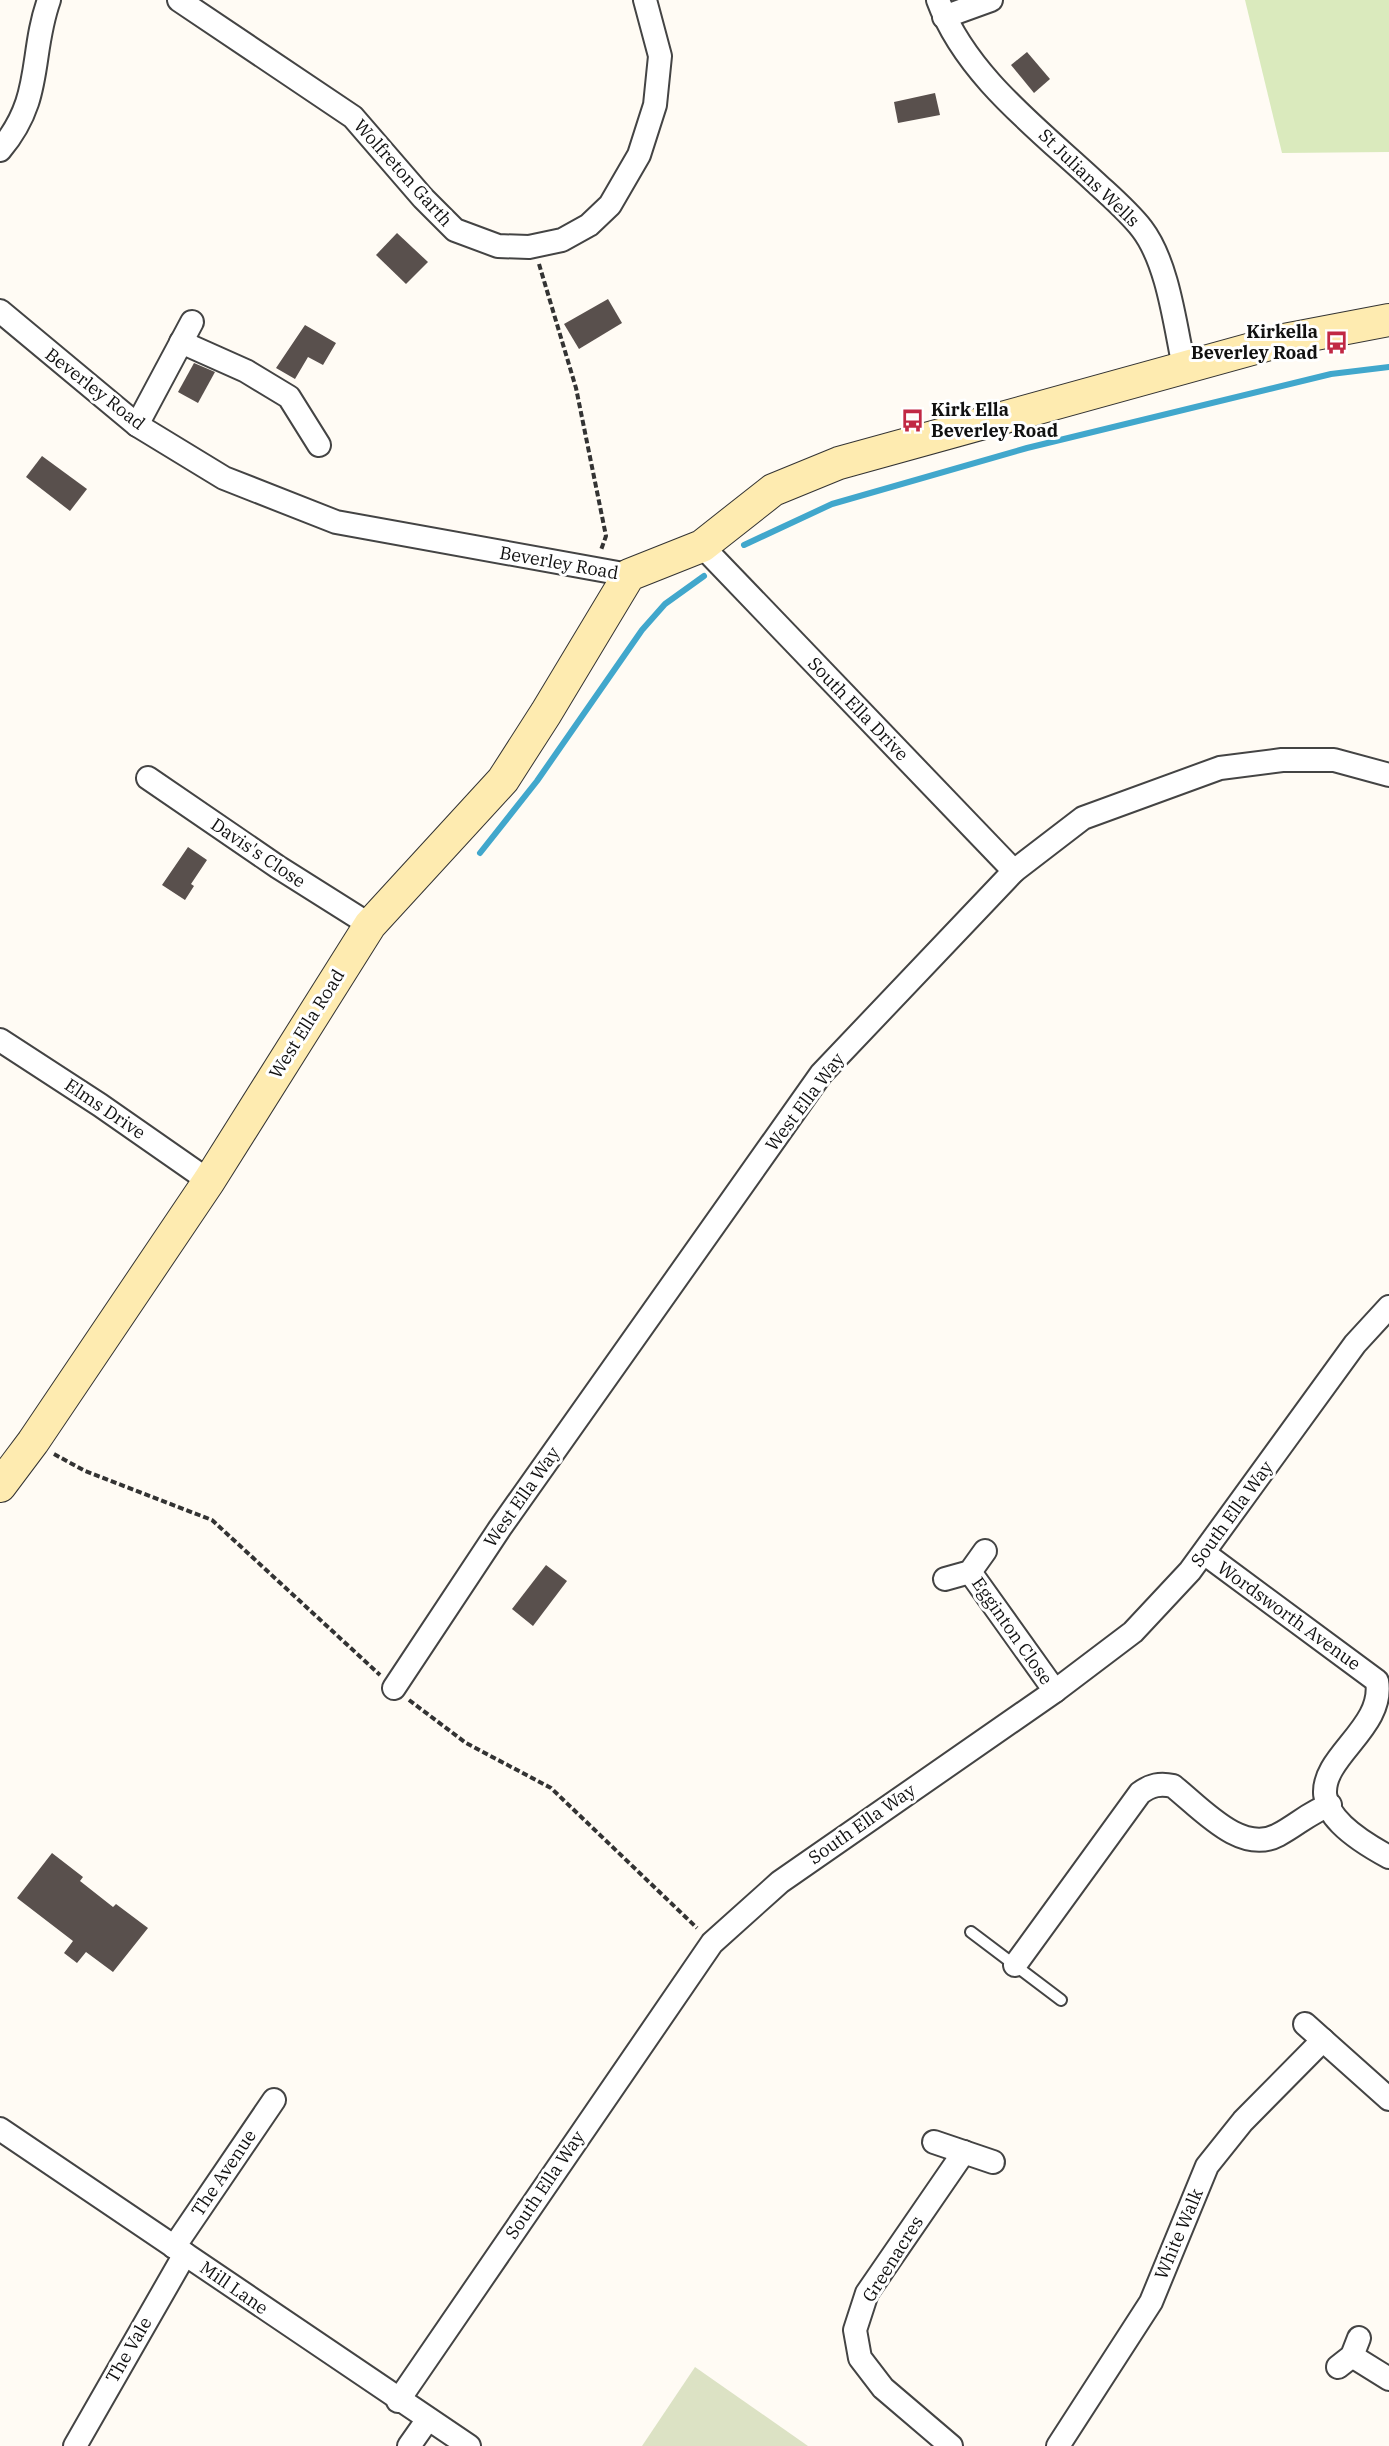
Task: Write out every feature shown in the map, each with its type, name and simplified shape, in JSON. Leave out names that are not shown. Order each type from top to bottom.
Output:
[{"type":"street","points":[[0,150],[13,135],[30,99],[49,0]]},
{"type":"street","name":"Wolfreton Garth","points":[[179,0],[353,117],[423,198],[455,230],[498,246],[534,246],[562,240],[590,225],[610,205],[639,155],[655,105],[660,56],[645,0]]},
{"type":"street","name":"St Julians Wells","points":[[991,0],[941,9],[965,53],[1012,104],[1143,230],[1162,271],[1184,367]]},
{"type":"street","name":"Beverley Road","points":[[0,310],[137,425],[224,478],[336,522],[628,575],[702,546],[773,490],[839,462],[1284,340],[1389,320]]},
{"type":"street","points":[[137,425],[192,322]]},
{"type":"street","points":[[181,342],[246,371],[289,397],[308,436]]},
{"type":"street","name":"South Ella Drive","points":[[702,546],[1014,871]]},
{"type":"street","name":"West Ella Road","points":[[0,1486],[33,1442],[209,1180],[370,925],[502,780],[546,713],[628,575]]},
{"type":"street","name":"West Ella Way","points":[[394,1688],[500,1528],[820,1074],[1014,871],[1083,818],[1220,768],[1282,760],[1334,760],[1389,775]]},
{"type":"street","name":"Davis's Close","points":[[148,778],[278,867],[370,925]]},
{"type":"street","name":"Elms Drive","points":[[0,1040],[209,1180]]},
{"type":"street","name":"South Ella Way","points":[[398,2401],[712,1943],[780,1882],[1055,1691],[1133,1632],[1161,1605],[1204,1553],[1355,1344],[1389,1307]]},
{"type":"street","name":"Egginton Close","points":[[945,1579],[970,1572],[986,1551]]},
{"type":"street","name":"Wordsworth Avenue","points":[[1204,1553],[1372,1675],[1381,1688],[1381,1711],[1334,1782],[1330,1805]]},
{"type":"street","name":"Egginton Close","points":[[970,1572],[1055,1691]]},
{"type":"street","points":[[1015,1965],[1140,1793],[1160,1784],[1173,1786],[1238,1837],[1252,1840],[1280,1834],[1306,1816],[1330,1805],[1340,1823],[1389,1857]]},
{"type":"street","points":[[1305,2024],[1389,2099]]},
{"type":"street","name":"White Walk","points":[[1069,2442],[1151,2302],[1207,2166],[1243,2121],[1323,2040]]},
{"type":"street","name":"The Avenue","points":[[180,2250],[274,2100]]},
{"type":"street","name":"Mill Lane","points":[[0,2129],[398,2401],[468,2446]]},
{"type":"street","points":[[934,2142],[993,2162]]},
{"type":"street","name":"Greenacres","points":[[951,2446],[883,2388],[860,2358],[855,2330],[867,2293],[964,2152]]},
{"type":"street","name":"The Vale","points":[[75,2446],[180,2250]]},
{"type":"street","points":[[1350,2354],[1389,2379]]},
{"type":"street","points":[[410,2446],[428,2419]]},
{"type":"lane","points":[[970,1932],[1061,2000]]},
{"type":"path","points":[[534,246],[576,388],[606,536],[594,569]]},
{"type":"green space","points":[[1245,0],[1389,0],[1389,152],[1282,153]]},
{"type":"green space","points":[[695,2367],[808,2446],[642,2446]]},
{"type":"building","points":[[1027,52],[1050,79],[1034,93],[1011,65]]},
{"type":"building","points":[[935,93],[940,115],[898,123],[894,102]]},
{"type":"building","points":[[397,233],[428,262],[406,284],[376,255]]},
{"type":"building","points":[[608,299],[622,323],[579,349],[564,324]]},
{"type":"building","points":[[305,325],[336,343],[323,365],[308,357],[295,379],[276,368]]},
{"type":"building","points":[[194,363],[215,372],[198,403],[178,392]]},
{"type":"building","points":[[42,456],[87,489],[70,511],[26,477]]},
{"type":"building","points":[[188,847],[207,860],[191,884],[194,886],[185,900],[162,885]]},
{"type":"building","points":[[546,1565],[567,1581],[533,1626],[512,1609]]},
{"type":"building","points":[[52,1853],[83,1877],[80,1881],[113,1907],[116,1904],[148,1928],[113,1972],[86,1952],[77,1963],[64,1953],[73,1941],[17,1898]]},
{"type":"waterway","points":[[744,545],[832,504],[1027,448],[1331,374],[1389,367]]},
{"type":"waterway","points":[[480,853],[537,781],[642,630],[665,604],[704,576]]},
{"type":"place","name":"Kirkella Beverley Road","points":[[1336,342]]},
{"type":"place","name":"Kirk Ella Beverley Road","points":[[913,420]]}]
